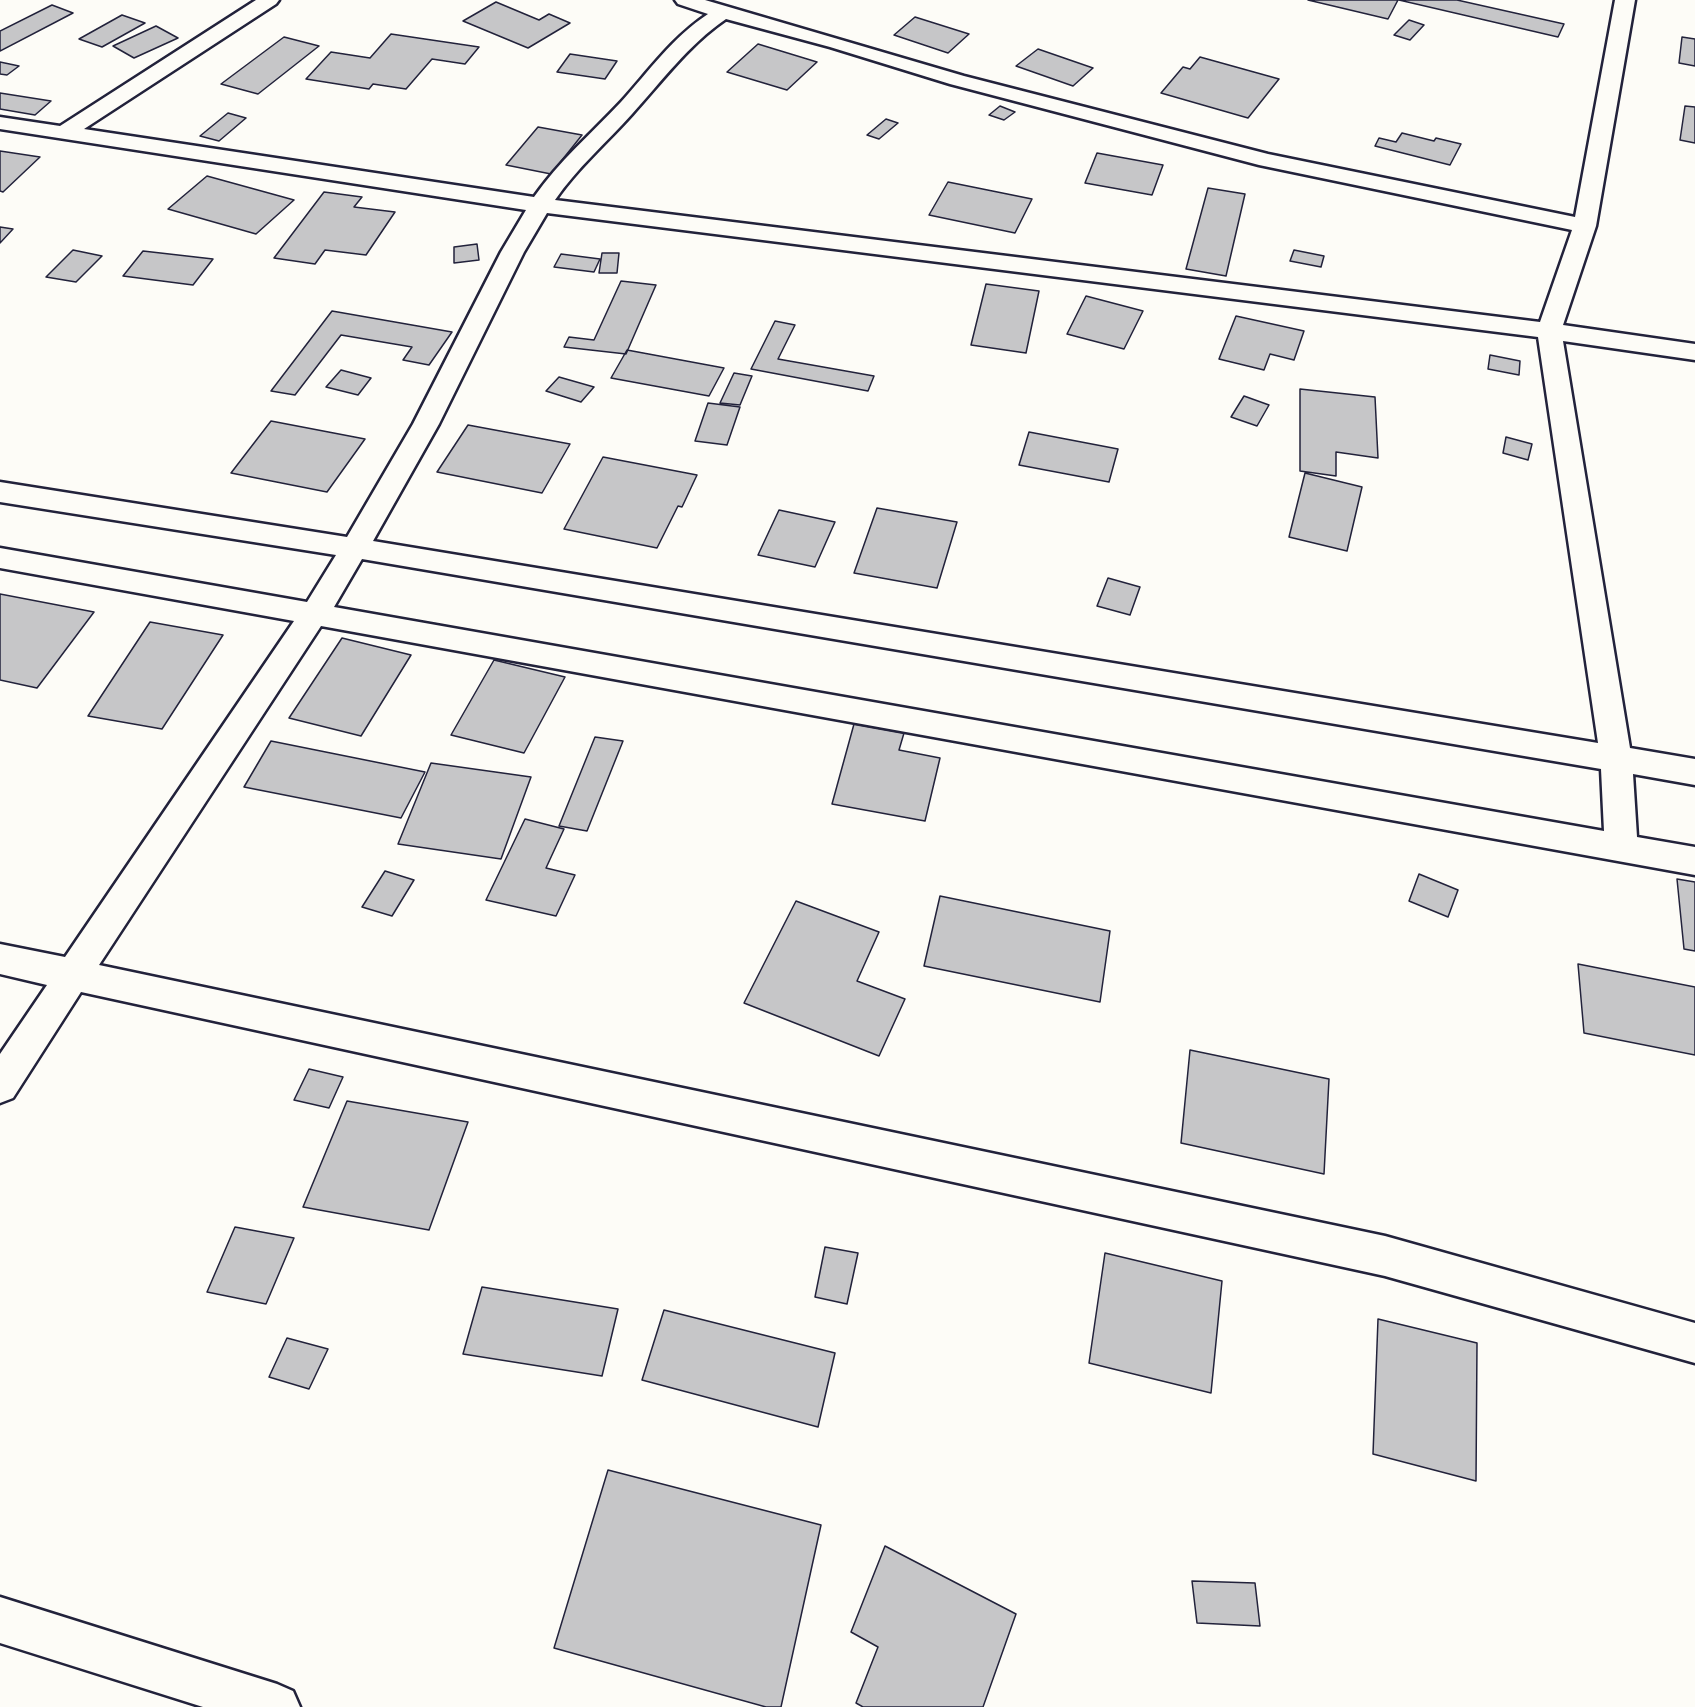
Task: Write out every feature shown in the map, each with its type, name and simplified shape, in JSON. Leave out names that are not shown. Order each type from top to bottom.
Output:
[{"type":"street","points":[[65,132],[269,0]]},
{"type":"street","points":[[685,0],[722,13],[837,43],[957,80],[1267,160],[1585,226]]},
{"type":"street","points":[[1621,847],[1616,758],[1549,331],[1585,226],[1625,0]]},
{"type":"street","points":[[0,1086],[72,974],[314,614],[355,548],[441,396],[486,309],[507,260],[540,205],[556,182],[589,144],[622,113],[688,37],[722,13]]},
{"type":"street","points":[[0,123],[540,205],[1549,331],[1695,352]]},
{"type":"street","points":[[0,492],[355,548],[1695,772]]},
{"type":"street","points":[[0,558],[1695,861]]},
{"type":"street","points":[[0,959],[1385,1256],[1695,1343]]},
{"type":"street","points":[[0,1620],[277,1707]]},
{"type":"building","points":[[1308,0],[1398,0],[1388,19]]},
{"type":"building","points":[[1399,0],[1457,0],[1564,24],[1558,37]]},
{"type":"building","points":[[496,2],[539,20],[549,14],[570,23],[528,48],[463,21]]},
{"type":"building","points":[[52,5],[73,13],[0,51],[0,31]]},
{"type":"building","points":[[122,15],[145,23],[102,47],[79,39]]},
{"type":"building","points":[[915,17],[969,34],[948,53],[894,35]]},
{"type":"building","points":[[1409,20],[1424,25],[1410,40],[1394,35]]},
{"type":"building","points":[[156,26],[178,38],[134,58],[113,46]]},
{"type":"building","points":[[391,34],[479,47],[465,64],[432,59],[406,89],[373,84],[369,89],[306,79],[331,52],[370,58]]},
{"type":"building","points":[[284,37],[319,46],[258,94],[221,84]]},
{"type":"building","points":[[1682,37],[1695,39],[1695,66],[1679,63]]},
{"type":"building","points":[[758,44],[817,62],[787,90],[727,72]]},
{"type":"building","points":[[1038,49],[1093,68],[1073,86],[1016,66]]},
{"type":"building","points":[[570,54],[617,61],[605,79],[557,72]]},
{"type":"building","points":[[1200,57],[1279,79],[1248,118],[1161,93],[1183,67],[1190,69]]},
{"type":"building","points":[[0,62],[19,66],[7,75],[0,74]]},
{"type":"building","points":[[0,93],[51,101],[35,115],[0,109]]},
{"type":"building","points":[[1000,106],[1015,112],[1004,120],[989,115]]},
{"type":"building","points":[[1685,106],[1695,107],[1695,143],[1680,140]]},
{"type":"building","points":[[228,113],[246,118],[219,141],[200,136]]},
{"type":"building","points":[[886,119],[898,123],[879,139],[867,135]]},
{"type":"building","points":[[538,127],[582,135],[551,174],[506,165]]},
{"type":"building","points":[[1402,133],[1434,141],[1436,138],[1461,144],[1450,165],[1375,146],[1379,138],[1396,142]]},
{"type":"building","points":[[0,151],[40,157],[3,192],[0,191]]},
{"type":"building","points":[[1097,153],[1163,165],[1152,195],[1085,183]]},
{"type":"building","points":[[207,176],[294,200],[256,234],[168,209]]},
{"type":"building","points":[[948,182],[1032,199],[1015,233],[929,215]]},
{"type":"building","points":[[1208,188],[1245,194],[1226,276],[1186,269]]},
{"type":"building","points":[[324,192],[362,197],[354,207],[395,212],[366,255],[325,250],[315,264],[274,258]]},
{"type":"building","points":[[0,227],[13,229],[0,243]]},
{"type":"building","points":[[477,244],[479,260],[454,263],[454,247]]},
{"type":"building","points":[[73,250],[102,256],[76,282],[46,277]]},
{"type":"building","points":[[1294,250],[1324,256],[1321,267],[1290,261]]},
{"type":"building","points":[[143,251],[213,259],[193,285],[123,276]]},
{"type":"building","points":[[602,253],[619,253],[617,273],[599,273]]},
{"type":"building","points":[[561,254],[600,259],[594,272],[554,267]]},
{"type":"building","points":[[621,281],[656,285],[626,354],[564,347],[569,337],[594,340]]},
{"type":"building","points":[[986,284],[1039,291],[1026,353],[971,345]]},
{"type":"building","points":[[1086,296],[1143,311],[1124,349],[1067,334]]},
{"type":"building","points":[[332,311],[452,332],[429,365],[403,360],[412,347],[341,335],[295,395],[271,391]]},
{"type":"building","points":[[1236,316],[1304,331],[1294,360],[1270,354],[1264,370],[1219,359]]},
{"type":"building","points":[[775,321],[795,325],[778,359],[874,376],[868,391],[751,369]]},
{"type":"building","points":[[627,350],[724,368],[709,396],[611,378]]},
{"type":"building","points":[[1490,355],[1520,361],[1519,375],[1488,369]]},
{"type":"building","points":[[341,370],[371,378],[358,395],[326,387]]},
{"type":"building","points":[[734,373],[752,376],[740,405],[720,403]]},
{"type":"building","points":[[559,377],[594,387],[581,402],[546,391]]},
{"type":"building","points":[[1300,389],[1375,397],[1378,458],[1336,452],[1336,476],[1300,471]]},
{"type":"building","points":[[1244,396],[1269,405],[1257,426],[1231,417]]},
{"type":"building","points":[[708,403],[740,407],[727,445],[695,441]]},
{"type":"building","points":[[271,421],[365,439],[327,492],[231,473]]},
{"type":"building","points":[[468,425],[570,444],[542,493],[437,472]]},
{"type":"building","points":[[1029,432],[1118,449],[1109,482],[1019,465]]},
{"type":"building","points":[[1506,437],[1532,444],[1528,460],[1503,453]]},
{"type":"building","points":[[603,457],[697,475],[682,507],[678,506],[657,548],[564,529]]},
{"type":"building","points":[[1305,473],[1362,487],[1347,551],[1289,537]]},
{"type":"building","points":[[877,508],[957,522],[937,588],[854,573]]},
{"type":"building","points":[[779,510],[835,522],[815,567],[758,555]]},
{"type":"building","points":[[1108,578],[1140,587],[1130,615],[1097,606]]},
{"type":"building","points":[[0,594],[94,612],[37,688],[0,680]]},
{"type":"building","points":[[150,622],[223,635],[162,729],[88,716]]},
{"type":"building","points":[[342,638],[411,655],[361,736],[289,718]]},
{"type":"building","points":[[494,660],[565,677],[524,753],[451,735]]},
{"type":"building","points":[[854,724],[904,733],[899,750],[940,758],[925,821],[832,804]]},
{"type":"building","points":[[595,737],[623,741],[587,831],[559,826]]},
{"type":"building","points":[[271,741],[425,772],[401,818],[244,787]]},
{"type":"building","points":[[431,763],[531,777],[501,859],[398,844]]},
{"type":"building","points":[[525,819],[564,829],[546,868],[575,875],[556,916],[486,900]]},
{"type":"building","points":[[385,871],[414,880],[392,916],[362,907]]},
{"type":"building","points":[[1419,874],[1458,890],[1448,917],[1409,901]]},
{"type":"building","points":[[1677,879],[1695,882],[1695,951],[1684,949]]},
{"type":"building","points":[[940,896],[1110,931],[1100,1002],[924,966]]},
{"type":"building","points":[[796,901],[879,932],[857,981],[905,999],[879,1056],[744,1003]]},
{"type":"building","points":[[1578,964],[1695,987],[1695,1055],[1584,1033]]},
{"type":"building","points":[[1190,1050],[1329,1079],[1324,1174],[1181,1143]]},
{"type":"building","points":[[309,1069],[343,1077],[329,1108],[294,1100]]},
{"type":"building","points":[[347,1101],[468,1122],[429,1230],[303,1207]]},
{"type":"building","points":[[235,1227],[294,1238],[266,1304],[207,1292]]},
{"type":"building","points":[[825,1247],[858,1253],[847,1304],[815,1297]]},
{"type":"building","points":[[1105,1253],[1222,1281],[1211,1393],[1089,1363]]},
{"type":"building","points":[[482,1287],[618,1309],[602,1376],[463,1354]]},
{"type":"building","points":[[664,1310],[835,1353],[818,1427],[642,1380]]},
{"type":"building","points":[[1378,1319],[1477,1343],[1476,1481],[1373,1454]]},
{"type":"building","points":[[287,1338],[328,1349],[309,1389],[269,1377]]},
{"type":"building","points":[[608,1470],[821,1525],[781,1707],[766,1707],[554,1648]]},
{"type":"building","points":[[885,1546],[1016,1614],[983,1707],[863,1707],[856,1703],[878,1647],[851,1632]]},
{"type":"building","points":[[1192,1581],[1255,1583],[1260,1626],[1197,1623]]}]
